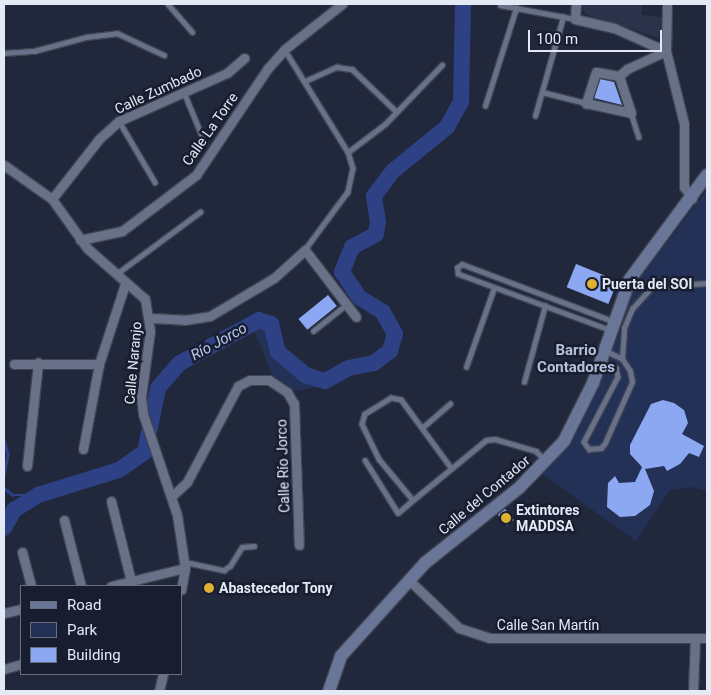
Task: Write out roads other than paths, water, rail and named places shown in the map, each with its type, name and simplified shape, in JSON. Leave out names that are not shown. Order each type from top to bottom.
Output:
[{"type":"street","name":"Calle La Torre","points":[[80,240],[122,231],[196,175],[268,68],[285,49],[342,4]]},
{"type":"street","points":[[576,4],[575,19],[614,28],[666,51]]},
{"type":"street","points":[[666,4],[666,51],[684,124],[684,187],[692,198]]},
{"type":"street","points":[[619,76],[627,69],[666,51]]},
{"type":"street","name":"Calle Zumbado","points":[[52,199],[99,139],[119,121],[226,73],[244,58]]},
{"type":"street","points":[[619,76],[596,72],[586,102],[631,113]]},
{"type":"street","points":[[619,76],[631,113]]},
{"type":"street","name":"Calle Naranjo","points":[[4,165],[21,174],[52,199],[80,240],[115,275],[145,299],[151,318],[141,397],[143,414],[172,496],[185,565],[182,585]]},
{"type":"street","name":"Calle del Contador","points":[[329,691],[341,656],[425,563],[519,488],[547,461],[564,441],[602,355],[611,326],[630,280],[646,254],[692,198],[707,175]]},
{"type":"street","points":[[151,318],[185,320],[210,316],[274,278],[305,250],[356,317]]},
{"type":"street","points":[[83,449],[99,364],[125,284]]},
{"type":"street","points":[[27,466],[38,363]]},
{"type":"street","points":[[14,364],[99,364]]},
{"type":"street","name":"Calle Río Jorco","points":[[172,496],[187,482],[238,386],[250,380],[269,380],[287,392],[294,404],[299,545]]},
{"type":"street","points":[[111,501],[131,581]]},
{"type":"street","points":[[64,520],[81,585]]},
{"type":"street","points":[[22,552],[31,585]]},
{"type":"street","points":[[114,585],[185,565]]},
{"type":"street","name":"Calle San Martín","points":[[410,580],[459,628],[474,636],[489,638],[707,638]]},
{"type":"street","points":[[4,613],[20,608]]},
{"type":"street","points":[[693,691],[694,638]]},
{"type":"street","points":[[4,669],[20,664]]},
{"type":"street","points":[[159,691],[163,675]]},
{"type":"lane","points":[[168,4],[192,32]]},
{"type":"lane","points":[[500,5],[575,19]]},
{"type":"lane","points":[[485,106],[516,8]]},
{"type":"lane","points":[[535,116],[563,17]]},
{"type":"lane","points":[[4,53],[34,51],[86,37],[117,33],[164,55]]},
{"type":"lane","points":[[288,55],[348,152],[354,175],[348,192],[305,250]]},
{"type":"lane","points":[[348,152],[371,136],[397,112],[442,65]]},
{"type":"lane","points":[[305,81],[337,66],[352,69],[397,112]]},
{"type":"lane","points":[[184,92],[205,142]]},
{"type":"lane","points":[[542,92],[586,102]]},
{"type":"lane","points":[[631,113],[638,137]]},
{"type":"lane","points":[[119,121],[155,182]]},
{"type":"lane","points":[[115,275],[200,212]]},
{"type":"lane","points":[[462,264],[611,326],[494,288],[458,274],[457,268],[462,264]]},
{"type":"lane","points":[[630,280],[652,287],[707,284],[707,291]]},
{"type":"lane","points":[[602,355],[616,368],[618,377],[584,442],[594,449],[605,443],[632,382],[630,371],[622,359],[624,328],[632,309],[652,287]]},
{"type":"lane","points":[[466,367],[494,288]]},
{"type":"lane","points":[[313,331],[346,304]]},
{"type":"lane","points":[[524,382],[545,306]]},
{"type":"lane","points":[[602,355],[622,359]]},
{"type":"lane","points":[[412,500],[379,459],[366,434],[363,418],[365,414],[396,398],[401,400],[450,467]]},
{"type":"lane","points":[[422,428],[450,404]]},
{"type":"lane","points":[[365,460],[398,513],[450,467],[490,439],[536,451],[547,461]]},
{"type":"lane","points":[[185,565],[224,570],[230,566],[242,547],[254,546]]},
{"type":"waterway","name":"Río Jorco","points":[[4,528],[14,510],[38,495],[119,470],[145,452],[158,388],[180,363],[259,320],[271,324],[278,352],[305,375],[325,381],[348,368],[374,363],[390,351],[395,334],[383,312],[359,297],[342,272],[352,247],[376,234],[378,222],[374,196],[393,171],[447,127],[461,102],[463,4]]},
{"type":"waterway","points":[[4,440],[8,454],[4,476]]},
{"type":"waterway","points":[[4,488],[13,495],[38,495]]},
{"type":"place","name":"Puerta del SOl","points":[[592,284]]},
{"type":"place","name":"Extintores MADDSA","points":[[506,518]]},
{"type":"place","name":"Abastecedor Tony","points":[[209,588]]},
{"type":"district","name":"Barrio Contadores","points":[[576,358]]}]
